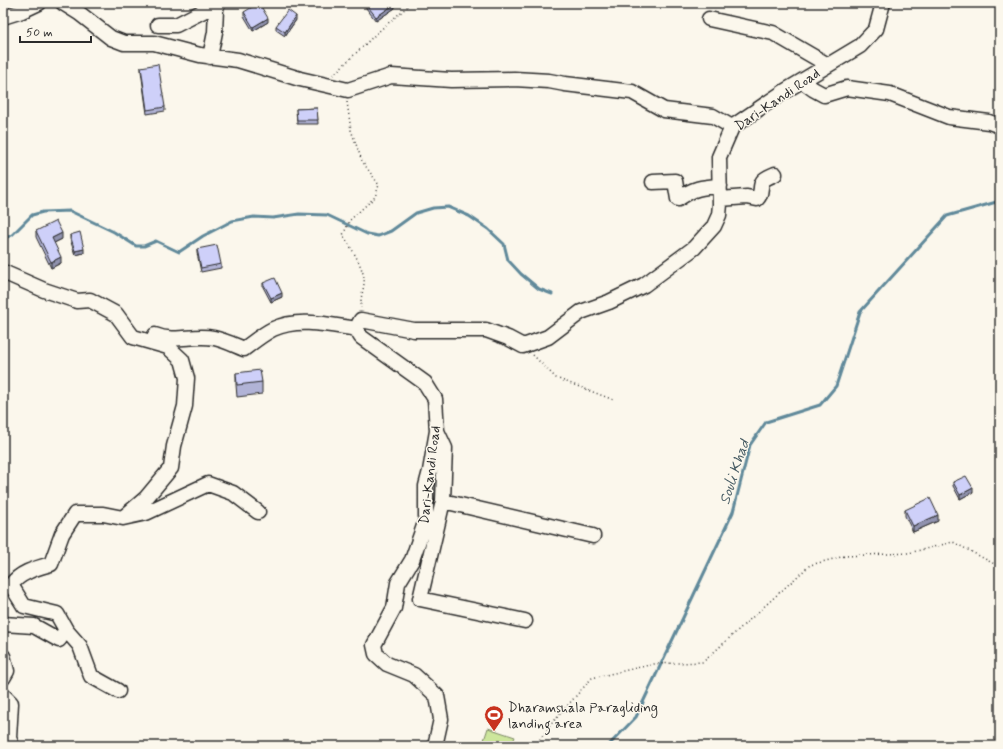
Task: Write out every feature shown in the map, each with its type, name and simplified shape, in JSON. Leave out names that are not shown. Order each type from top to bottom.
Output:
[{"type":"street","points":[[3,17],[22,12],[39,3]]},
{"type":"street","points":[[63,3],[79,13],[111,38],[124,42],[154,43],[210,57],[238,60],[300,79],[348,90],[391,76],[451,80],[514,79],[549,81],[632,92],[664,110],[713,116],[732,127]]},
{"type":"street","name":"Dari-Kandi Road","points":[[523,346],[548,338],[581,312],[609,302],[644,285],[694,248],[714,226],[719,215],[719,157],[732,127],[802,81],[860,46],[876,29],[884,3]]},
{"type":"street","points":[[210,57],[215,32],[216,9],[218,4]]},
{"type":"street","points":[[158,25],[176,25],[218,4]]},
{"type":"street","points":[[709,19],[773,33],[828,65]]},
{"type":"street","points":[[802,81],[824,95],[847,88],[890,94],[949,117],[989,122],[1000,126]]},
{"type":"street","points":[[653,182],[675,180],[678,199],[701,187],[757,199],[760,196],[764,180],[775,174]]},
{"type":"street","points":[[3,272],[44,290],[77,301],[90,300],[116,314],[133,337],[168,347],[182,360],[187,378],[185,406],[174,446],[171,468],[146,498],[123,518]]},
{"type":"street","points":[[123,324],[162,338],[214,338],[229,342],[244,349],[273,329],[292,324],[312,323],[356,329],[361,320],[414,330],[486,330],[508,338],[523,346]]},
{"type":"street","name":"Dari-Kandi Road","points":[[356,329],[361,337],[425,383],[435,399],[437,431],[426,486],[426,520],[412,560],[398,583],[394,608],[374,645],[376,654],[387,664],[414,675],[437,696],[441,719],[435,746]]},
{"type":"street","points":[[437,431],[445,448],[443,500],[420,599],[525,621]]},
{"type":"street","points":[[118,691],[91,676],[80,646],[66,630],[57,614],[24,606],[11,585],[15,579],[33,569],[51,564],[62,534],[76,514],[103,514],[123,518],[146,513],[208,484],[233,493],[258,512]]},
{"type":"street","points":[[443,500],[593,536]]},
{"type":"street","points":[[3,624],[34,626],[59,640],[66,630]]},
{"type":"street","points":[[3,656],[7,671],[3,678]]},
{"type":"street","points":[[3,695],[11,703],[9,738],[12,746]]},
{"type":"path","points":[[360,299],[365,282],[358,260],[343,235],[350,220],[375,197],[379,185],[362,161],[351,130],[347,103],[332,77],[378,32],[407,7],[407,3]]},
{"type":"path","points":[[523,346],[556,378],[614,400]]},
{"type":"path","points":[[535,746],[552,723],[592,678],[654,664],[703,662],[810,565],[845,556],[909,553],[953,542],[1000,567]]},
{"type":"green space","name":"Dharamshala Paragliding landing area","points":[[488,728],[515,737],[511,746],[482,746]]},
{"type":"building","points":[[259,3],[268,18],[253,27],[244,12]]},
{"type":"building","points":[[366,4],[395,4],[376,17]]},
{"type":"building","points":[[288,10],[296,16],[285,32],[276,26]]},
{"type":"building","points":[[158,64],[165,107],[147,110],[141,67]]},
{"type":"building","points":[[317,108],[318,120],[297,120],[296,109]]},
{"type":"building","points":[[56,221],[62,233],[52,238],[61,257],[51,262],[36,231]]},
{"type":"building","points":[[80,232],[84,249],[75,251],[70,235]]},
{"type":"building","points":[[217,245],[221,264],[201,268],[197,249]]},
{"type":"building","points":[[275,278],[282,293],[271,298],[263,283]]},
{"type":"building","points":[[260,370],[262,382],[237,385],[236,373]]},
{"type":"building","points":[[966,476],[973,488],[960,495],[953,482]]},
{"type":"building","points":[[930,498],[938,515],[913,526],[905,510]]},
{"type":"waterway","name":"Souli Khad","points":[[608,746],[636,717],[733,512],[750,445],[766,422],[820,405],[836,386],[860,312],[947,216],[1000,201]]},
{"type":"waterway","points":[[3,239],[12,235],[32,215],[43,212],[70,211],[114,232],[136,246],[144,246],[156,241],[179,252],[203,236],[232,221],[254,217],[273,218],[299,214],[327,215],[367,234],[378,236],[391,231],[416,213],[433,208],[448,207],[469,216],[488,229],[504,244],[508,260],[521,274],[539,289],[552,294]]},
{"type":"place","name":"Dharamshala Paragliding landing area","points":[[494,732]]}]
